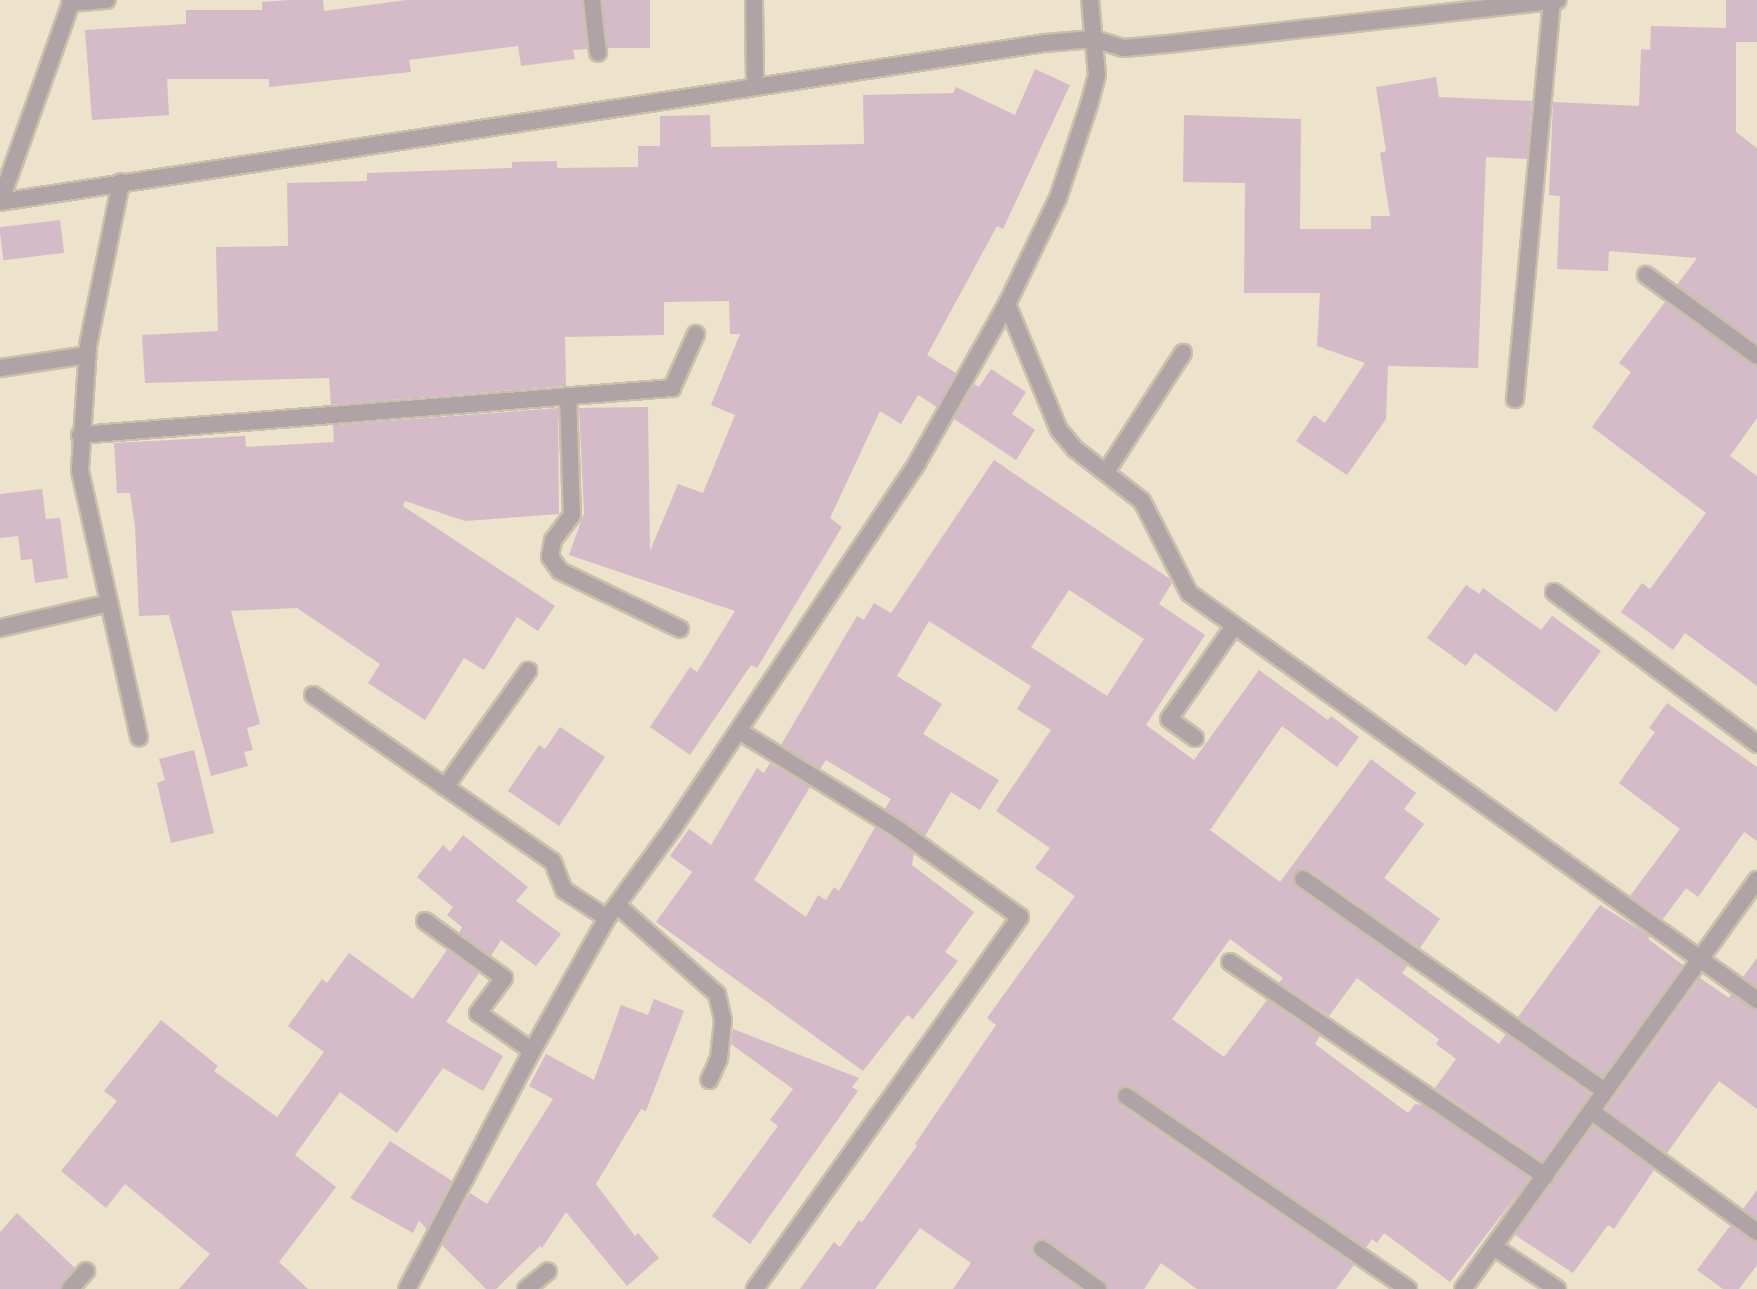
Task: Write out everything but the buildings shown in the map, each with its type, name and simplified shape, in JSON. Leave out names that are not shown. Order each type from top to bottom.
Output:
[{"type":"street","points":[[107,0],[71,2],[0,201],[755,86],[1094,39],[1124,48],[1555,0],[1515,399]]},
{"type":"street","points":[[591,0],[598,53]]},
{"type":"street","points":[[753,0],[755,86]]},
{"type":"street","points":[[407,1289],[532,1051],[612,912],[739,731],[917,463],[1006,304],[1058,198],[1097,75],[1090,0]]},
{"type":"street","points":[[121,182],[87,355],[80,435],[80,471],[139,738]]},
{"type":"street","points":[[1646,275],[1757,356]]},
{"type":"street","points":[[1006,304],[1059,430],[1076,449],[1142,501],[1189,593],[1757,1000]]},
{"type":"street","points":[[80,435],[672,388],[696,334]]},
{"type":"street","points":[[1106,472],[1183,353]]},
{"type":"street","points":[[0,368],[87,355]]},
{"type":"street","points":[[568,396],[572,515],[553,540],[550,556],[560,571],[680,629]]},
{"type":"street","points":[[1554,592],[1757,744]]},
{"type":"street","points":[[0,627],[109,603]]},
{"type":"street","points":[[1195,738],[1169,719],[1234,626]]},
{"type":"street","points":[[445,787],[528,671]]},
{"type":"street","points":[[313,694],[553,861],[564,890],[612,912],[717,994],[723,1020],[719,1058],[708,1080]]},
{"type":"street","points":[[739,731],[899,830],[1020,917],[755,1289]]},
{"type":"street","points":[[1303,879],[1605,1091]]},
{"type":"street","points":[[1463,1289],[1757,880]]},
{"type":"street","points":[[425,921],[504,978],[478,1013],[532,1051]]},
{"type":"street","points":[[1230,962],[1545,1176]]},
{"type":"street","points":[[1126,1096],[1408,1289]]},
{"type":"street","points":[[1591,1111],[1757,1232]]},
{"type":"street","points":[[1494,1247],[1557,1289]]},
{"type":"street","points":[[1042,1249],[1098,1289]]},
{"type":"street","points":[[70,1289],[86,1271]]},
{"type":"street","points":[[526,1289],[548,1271]]}]
